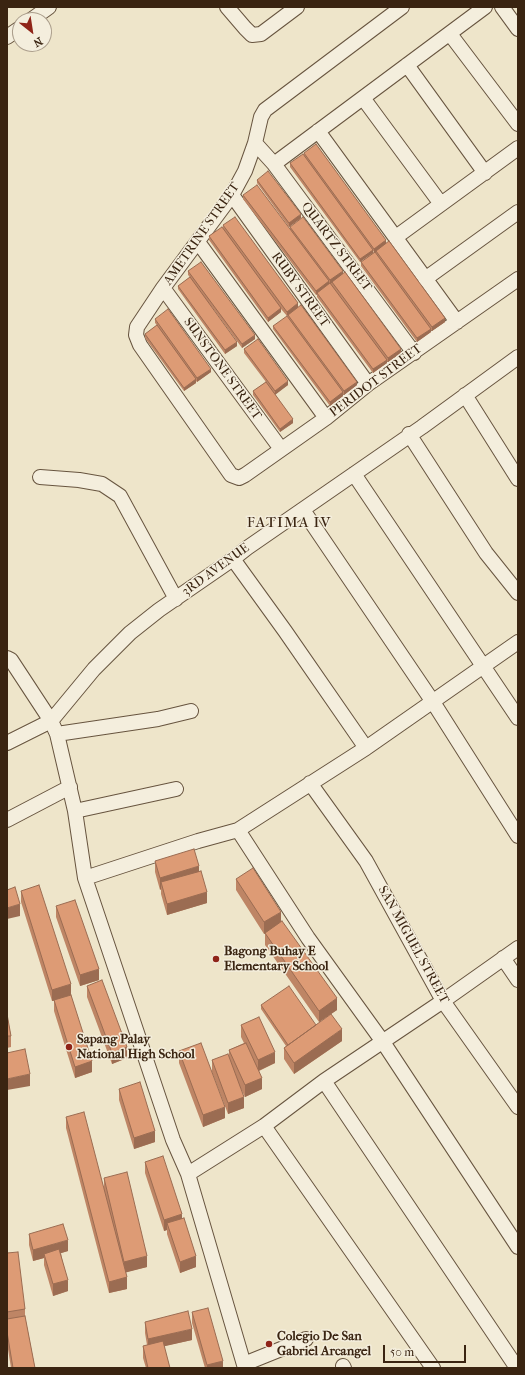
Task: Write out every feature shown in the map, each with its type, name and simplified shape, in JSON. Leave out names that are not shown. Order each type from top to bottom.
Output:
[{"type":"street","points":[[227,7],[252,35],[262,34],[297,7]]},
{"type":"street","name":"AMETRINE STREET","points":[[231,475],[140,345],[136,335],[137,327],[163,288],[232,195],[245,171],[255,142],[261,117],[265,110],[402,7]]},
{"type":"street","points":[[274,164],[485,7]]},
{"type":"street","points":[[502,7],[518,29]]},
{"type":"street","points":[[450,34],[518,124]]},
{"type":"street","points":[[407,65],[485,173]]},
{"type":"street","points":[[362,98],[441,204]]},
{"type":"street","points":[[318,131],[458,322]]},
{"type":"street","name":"QUARTZ STREET","points":[[255,142],[274,164],[414,353]]},
{"type":"street","points":[[396,237],[518,148]]},
{"type":"street","name":"RUBY STREET","points":[[232,195],[368,384]]},
{"type":"street","points":[[425,279],[518,212]]},
{"type":"street","points":[[198,242],[326,418]]},
{"type":"street","name":"PERIDOT STREET","points":[[231,475],[239,478],[245,475],[326,418],[368,384],[518,279]]},
{"type":"street","name":"SUNSTONE STREET","points":[[163,288],[281,450]]},
{"type":"street","name":"3RD AVENUE","points":[[51,721],[94,669],[130,633],[246,548],[303,510],[518,357]]},
{"type":"street","points":[[465,395],[518,478]]},
{"type":"street","points":[[409,434],[486,553],[518,593]]},
{"type":"street","points":[[354,474],[518,718]]},
{"type":"street","points":[[40,477],[79,480],[102,484],[120,496],[176,599]]},
{"type":"street","points":[[303,510],[433,702],[518,836]]},
{"type":"street","points":[[233,559],[366,748]]},
{"type":"street","points":[[85,878],[198,841],[238,830],[366,748],[518,642]]},
{"type":"street","points":[[7,658],[11,660],[51,721],[57,734],[75,811],[85,878],[173,1140],[188,1174],[245,1366],[306,1338]]},
{"type":"street","points":[[57,734],[158,720],[191,711]]},
{"type":"street","points":[[7,743],[51,721]]},
{"type":"street","name":"SAN MIGUEL STREET","points":[[310,783],[366,860],[443,1001],[518,1107]]},
{"type":"street","points":[[7,820],[70,787]]},
{"type":"street","points":[[75,811],[176,789]]},
{"type":"street","points":[[238,830],[308,938],[383,1042],[518,1247]]},
{"type":"street","points":[[188,1174],[264,1126],[324,1081],[443,1001],[518,948]]},
{"type":"street","points":[[503,958],[518,980]]},
{"type":"street","points":[[324,1081],[517,1368]]},
{"type":"street","points":[[264,1126],[433,1368]]},
{"type":"building","points":[[316,144],[386,240],[374,249],[304,153]]},
{"type":"building","points":[[303,154],[373,250],[360,259],[290,163]]},
{"type":"building","points":[[268,171],[301,214],[289,223],[257,180]]},
{"type":"building","points":[[257,185],[329,281],[316,291],[243,195]]},
{"type":"building","points":[[235,217],[298,303],[287,312],[223,225]]},
{"type":"building","points":[[303,217],[343,271],[330,280],[290,227]]},
{"type":"building","points":[[222,227],[281,308],[268,318],[209,236]]},
{"type":"building","points":[[389,241],[445,318],[432,327],[376,251]]},
{"type":"building","points":[[375,252],[431,329],[417,338],[361,262]]},
{"type":"building","points":[[201,262],[255,335],[242,344],[188,271]]},
{"type":"building","points":[[345,272],[401,349],[388,358],[332,282]]},
{"type":"building","points":[[190,277],[237,342],[225,350],[178,286]]},
{"type":"building","points":[[330,283],[387,360],[373,369],[317,293]]},
{"type":"building","points":[[301,305],[357,382],[344,391],[288,315]]},
{"type":"building","points":[[168,309],[211,369],[197,378],[155,319]]},
{"type":"building","points":[[287,316],[343,392],[330,402],[273,326]]},
{"type":"building","points":[[157,325],[196,379],[184,388],[145,334]]},
{"type":"building","points":[[258,339],[288,381],[275,391],[244,349]]},
{"type":"building","points":[[266,382],[293,419],[280,429],[253,391]]},
{"type":"building","points":[[194,849],[199,866],[160,878],[155,861]]},
{"type":"building","points":[[253,868],[281,912],[264,922],[236,879]]},
{"type":"building","points":[[201,871],[207,892],[167,904],[161,882]]},
{"type":"building","points":[[39,885],[71,984],[52,990],[21,891]]},
{"type":"building","points":[[15,887],[20,904],[7,908],[7,890]]},
{"type":"building","points":[[75,900],[99,969],[80,975],[56,906]]},
{"type":"building","points":[[282,921],[337,998],[319,1011],[265,933]]},
{"type":"building","points":[[102,980],[127,1047],[112,1053],[87,986]]},
{"type":"building","points":[[289,986],[316,1025],[288,1045],[261,1005]]},
{"type":"building","points":[[71,995],[92,1061],[75,1067],[54,1000]]},
{"type":"building","points":[[7,1014],[11,1036],[7,1036]]},
{"type":"building","points":[[331,1014],[342,1029],[294,1063],[284,1048]]},
{"type":"building","points":[[259,1017],[275,1052],[258,1060],[241,1025]]},
{"type":"building","points":[[201,1043],[225,1107],[203,1115],[179,1051]]},
{"type":"building","points":[[246,1043],[262,1078],[245,1085],[229,1050]]},
{"type":"building","points":[[25,1049],[30,1074],[7,1079],[7,1053]]},
{"type":"building","points":[[228,1054],[244,1097],[228,1103],[212,1060]]},
{"type":"building","points":[[140,1082],[155,1131],[134,1138],[119,1089]]},
{"type":"building","points":[[84,1112],[127,1277],[109,1282],[66,1117]]},
{"type":"building","points":[[163,1156],[182,1214],[164,1220],[145,1162]]},
{"type":"building","points":[[127,1172],[147,1256],[124,1262],[104,1178]]},
{"type":"building","points":[[184,1218],[196,1256],[180,1262],[167,1223]]},
{"type":"building","points":[[63,1224],[68,1240],[33,1250],[29,1234]]},
{"type":"building","points":[[59,1249],[68,1280],[53,1284],[44,1254]]},
{"type":"building","points":[[18,1252],[25,1309],[7,1312],[7,1253]]},
{"type":"building","points":[[208,1308],[223,1361],[207,1365],[192,1312]]},
{"type":"building","points":[[188,1311],[192,1329],[148,1339],[145,1322]]},
{"type":"building","points":[[25,1316],[35,1368],[13,1368],[7,1332],[7,1319]]},
{"type":"building","points":[[163,1341],[170,1368],[148,1368],[143,1346]]},
{"type":"place","name":"Bagong Buhay E Elementary School","points":[[216,959]]},
{"type":"place","name":"Sapang Palay National High School","points":[[69,1047]]},
{"type":"place","name":"Colegio De San Gabriel Arcangel","points":[[269,1344]]},
{"type":"district","name":"FATIMA IV","points":[[289,523]]}]
